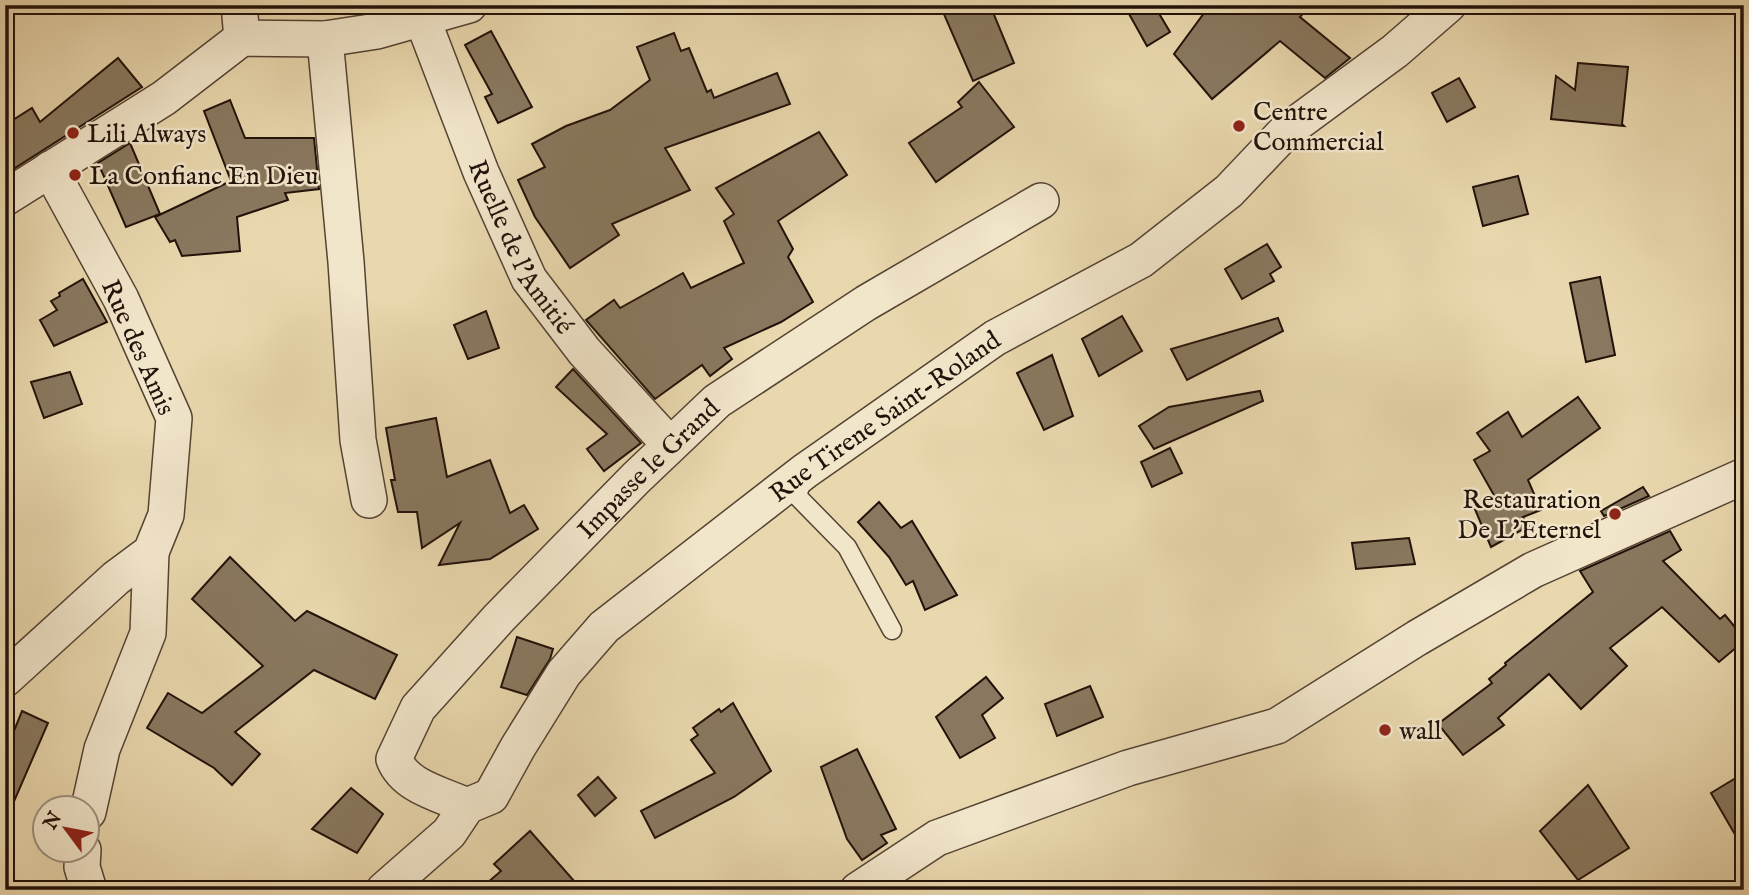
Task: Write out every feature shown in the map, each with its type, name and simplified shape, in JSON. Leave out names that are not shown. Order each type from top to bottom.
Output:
[{"type":"street","points":[[5,198],[164,98],[241,22],[324,39],[377,31],[469,5]]},
{"type":"street","name":"Rue Tirene Saint-Roland","points":[[384,890],[449,833],[467,806],[491,796],[564,673],[604,627],[805,471],[995,338],[1141,260],[1230,191],[1285,132],[1395,51],[1448,5]]},
{"type":"street","name":"Ruelle de l'Amitié","points":[[422,18],[481,172],[529,279],[584,351],[670,446]]},
{"type":"street","points":[[324,39],[346,262],[358,440],[369,500]]},
{"type":"street","name":"Rue des Amis","points":[[50,169],[121,299],[174,418],[166,515],[151,552]]},
{"type":"street","name":"Impasse le Grand","points":[[467,806],[413,782],[399,772],[394,759],[418,708],[499,618],[717,401],[866,303],[1041,201]]},
{"type":"street","points":[[858,890],[937,838],[1128,768],[1278,726],[1417,638],[1533,570],[1744,476]]},
{"type":"street","points":[[5,679],[116,578],[151,552]]},
{"type":"street","points":[[92,794],[102,749],[148,633],[151,552]]},
{"type":"street","points":[[82,864],[89,890]]},
{"type":"lane","points":[[805,471],[797,496],[847,547],[892,630]]},
{"type":"building","points":[[940,5],[990,5],[1014,63],[973,81]]},
{"type":"building","points":[[1124,5],[1154,5],[1170,32],[1147,46]]},
{"type":"building","points":[[1210,5],[1310,5],[1300,17],[1350,58],[1325,78],[1280,41],[1212,99],[1174,54]]},
{"type":"building","points":[[491,31],[532,107],[498,123],[485,97],[492,94],[465,45]]},
{"type":"building","points":[[674,33],[681,51],[689,48],[707,92],[711,90],[714,98],[777,73],[790,104],[665,148],[690,190],[612,224],[619,235],[570,268],[535,217],[518,180],[545,167],[532,144],[566,126],[610,110],[650,80],[637,47]]},
{"type":"building","points":[[118,58],[142,87],[15,168],[5,152],[5,125],[32,108],[40,122]]},
{"type":"building","points":[[1578,63],[1628,67],[1622,124],[1624,126],[1551,119],[1556,76],[1575,90]]},
{"type":"building","points":[[1459,78],[1475,107],[1447,122],[1432,93]]},
{"type":"building","points":[[979,82],[1014,127],[936,182],[909,143],[962,107],[958,102]]},
{"type":"building","points":[[230,100],[245,138],[314,138],[319,189],[285,193],[288,200],[237,217],[240,251],[182,256],[175,240],[170,242],[155,217],[231,181],[204,111]]},
{"type":"building","points":[[819,132],[847,175],[778,221],[793,249],[788,257],[813,302],[781,322],[724,348],[732,359],[710,376],[702,365],[655,399],[586,320],[614,300],[620,308],[683,273],[691,288],[744,263],[724,221],[734,214],[716,188]]},
{"type":"building","points":[[130,143],[160,214],[126,227],[98,163]]},
{"type":"building","points":[[1518,176],[1528,214],[1483,226],[1473,187]]},
{"type":"building","points":[[1267,244],[1281,267],[1270,274],[1274,281],[1242,299],[1225,269]]},
{"type":"building","points":[[1600,277],[1615,355],[1586,362],[1570,283]]},
{"type":"building","points":[[83,279],[107,322],[54,346],[40,320],[57,310],[51,301],[60,296],[59,293]]},
{"type":"building","points":[[486,311],[499,348],[468,359],[454,325]]},
{"type":"building","points":[[1122,316],[1142,351],[1099,376],[1082,339]]},
{"type":"building","points":[[1278,318],[1283,331],[1187,380],[1171,349]]},
{"type":"building","points":[[1052,355],[1073,416],[1044,430],[1017,373]]},
{"type":"building","points":[[573,369],[641,443],[604,471],[587,449],[607,434],[556,387]]},
{"type":"building","points":[[70,372],[82,404],[44,418],[31,382]]},
{"type":"building","points":[[1260,391],[1263,401],[1154,449],[1139,426],[1169,407]]},
{"type":"building","points":[[1578,397],[1600,428],[1528,480],[1541,510],[1523,517],[1529,526],[1491,547],[1474,507],[1495,497],[1474,460],[1490,451],[1477,433],[1508,412],[1522,437]]},
{"type":"building","points":[[436,418],[447,477],[490,460],[510,513],[524,505],[538,529],[490,559],[439,565],[460,523],[422,548],[417,512],[398,512],[391,480],[395,480],[386,428]]},
{"type":"building","points":[[1170,448],[1182,473],[1152,487],[1141,462]]},
{"type":"building","points":[[1643,487],[1649,496],[1604,516],[1601,511]]},
{"type":"building","points":[[879,502],[901,528],[912,521],[957,595],[925,610],[913,581],[906,585],[889,557],[858,522]]},
{"type":"building","points":[[1670,531],[1681,550],[1663,561],[1720,619],[1725,615],[1744,641],[1719,662],[1662,607],[1610,648],[1627,666],[1581,709],[1549,674],[1498,718],[1504,725],[1463,755],[1438,724],[1492,683],[1489,679],[1506,665],[1505,663],[1593,592],[1580,571]]},
{"type":"building","points":[[1409,538],[1415,564],[1356,569],[1352,543]]},
{"type":"building","points":[[230,557],[295,621],[307,611],[397,655],[375,699],[314,670],[235,732],[260,754],[232,785],[214,768],[147,728],[168,693],[202,713],[263,666],[192,599]]},
{"type":"building","points":[[517,637],[553,649],[550,659],[527,695],[501,687]]},
{"type":"building","points":[[986,677],[1003,698],[982,715],[995,738],[960,758],[936,717]]},
{"type":"building","points":[[1090,686],[1103,717],[1057,736],[1045,704]]},
{"type":"building","points":[[733,703],[771,771],[734,797],[655,838],[641,811],[715,773],[691,740],[698,735],[693,728],[719,709],[721,712]]},
{"type":"building","points":[[22,711],[48,723],[5,822],[5,753]]},
{"type":"building","points":[[857,749],[896,829],[881,835],[887,843],[862,860],[847,839],[821,767]]},
{"type":"building","points":[[1744,773],[1744,850],[1711,793]]},
{"type":"building","points":[[598,777],[616,798],[595,816],[578,795]]},
{"type":"building","points":[[1588,785],[1629,848],[1578,880],[1540,831]]},
{"type":"building","points":[[351,788],[383,814],[357,853],[312,829]]},
{"type":"building","points":[[530,831],[582,890],[479,890],[501,871],[494,864]]},
{"type":"place","name":"Centre Commercial","points":[[1239,126]]},
{"type":"place","name":"Lili Always","points":[[73,133]]},
{"type":"place","name":"La Confianc En Dieu","points":[[75,175]]},
{"type":"place","name":"Restauration De L'Eternel","points":[[1615,514]]},
{"type":"place","name":"wall","points":[[1385,730]]}]
